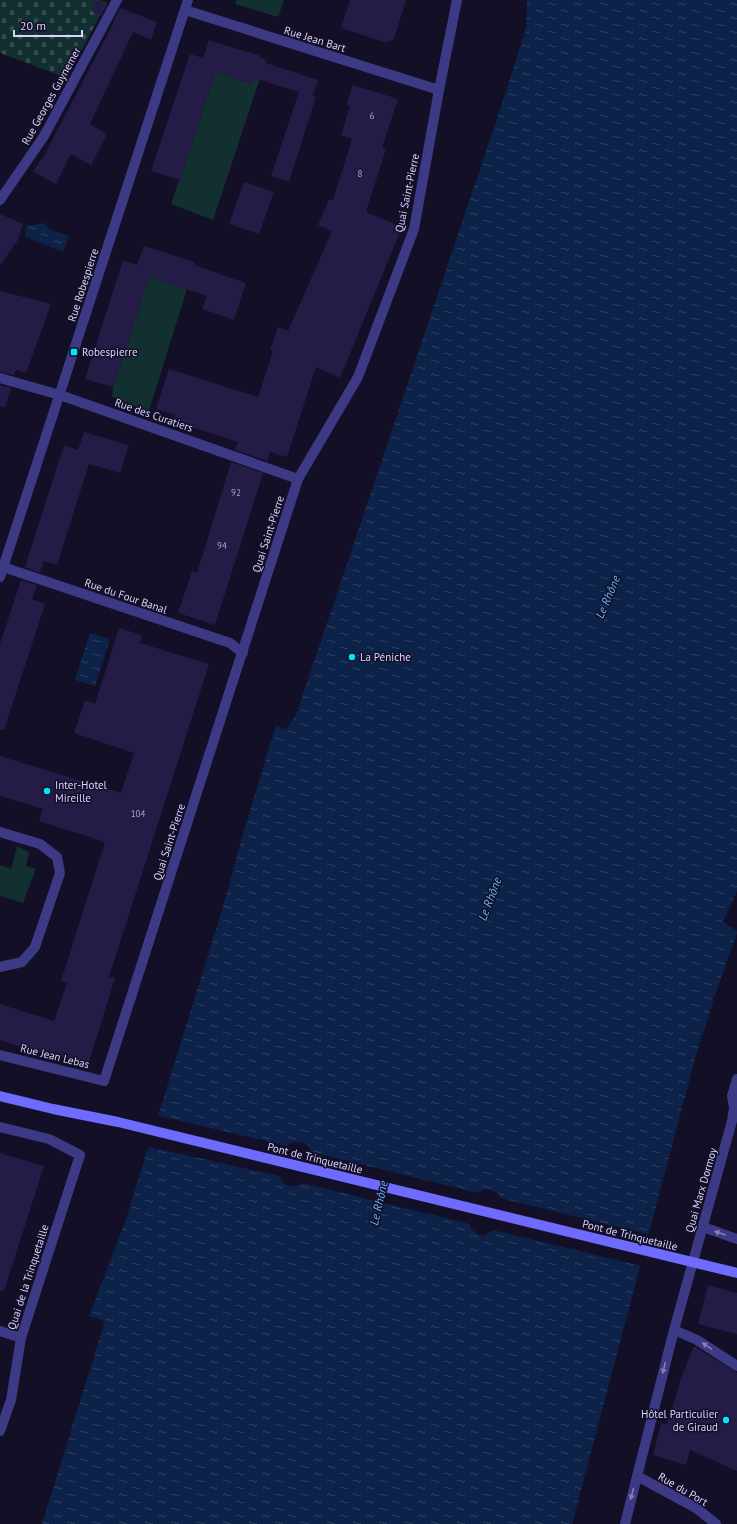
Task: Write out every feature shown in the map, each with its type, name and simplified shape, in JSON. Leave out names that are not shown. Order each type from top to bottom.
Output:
[{"type":"main road","name":"Pont de Trinquetaille","points":[[0,1096],[133,1126],[737,1273]]},
{"type":"street","name":"Rue Georges Guynemer","points":[[0,200],[44,136],[117,0]]},
{"type":"street","name":"Rue Robespierre","points":[[1,570],[60,395],[188,0]]},
{"type":"street","name":"Quai Saint-Pierre","points":[[104,1081],[298,479],[358,377],[414,229],[457,0]]},
{"type":"street","name":"Rue Jean Bart","points":[[185,10],[439,90]]},
{"type":"street","name":"Rue des Curatiers","points":[[0,378],[60,395],[298,479]]},
{"type":"street","name":"Rue du Four Banal","points":[[1,570],[230,643],[243,653]]},
{"type":"street","points":[[0,832],[40,844],[57,856],[60,874],[35,947],[22,962],[0,967]]},
{"type":"street","name":"Rue Jean Lebas","points":[[0,1055],[104,1081]]},
{"type":"street","name":"Quai Marx Dormoy","points":[[625,1524],[674,1330],[732,1121],[737,1079]]},
{"type":"street","name":"Quai de la Trinquetaille","points":[[0,1127],[49,1139],[80,1155],[21,1338],[11,1400],[0,1431]]},
{"type":"street","points":[[703,1227],[737,1239]]},
{"type":"street","points":[[674,1330],[697,1340],[737,1366]]},
{"type":"street","points":[[0,1331],[21,1338]]},
{"type":"street","name":"Rue du Port","points":[[637,1476],[696,1508],[716,1524]]},
{"type":"green space","points":[[0,0],[99,0],[107,2],[67,78],[0,53]]},
{"type":"green space","points":[[236,0],[284,0],[278,17],[235,4]]},
{"type":"green space","points":[[261,58],[266,60],[213,220],[171,204],[215,72],[252,84]]},
{"type":"green space","points":[[149,277],[187,289],[149,411],[112,397],[113,387]]},
{"type":"green space","points":[[17,846],[29,852],[26,866],[36,869],[23,903],[0,896],[0,865],[11,869]]},
{"type":"water","name":"Le Rhône","points":[[527,0],[737,0],[737,891],[723,922],[737,931],[737,933],[696,1055],[572,1524],[42,1524],[105,1321],[89,1316],[126,1219],[222,910],[276,725],[286,730],[296,715],[504,98],[526,28]]},
{"type":"water","points":[[44,223],[51,230],[69,236],[63,252],[25,237],[26,226]]},
{"type":"water","points":[[90,633],[110,639],[95,686],[75,680]]},
{"type":"pier","points":[[155,1115],[287,1146],[290,1143],[304,1143],[309,1147],[311,1152],[477,1193],[486,1189],[498,1193],[500,1198],[650,1235],[642,1266],[493,1230],[484,1236],[479,1235],[471,1229],[470,1224],[303,1183],[295,1186],[289,1186],[283,1183],[280,1176],[146,1146]]},
{"type":"building","points":[[95,0],[107,4],[101,16],[91,11]]},
{"type":"building","points":[[350,0],[406,0],[394,39],[384,42],[341,28]]},
{"type":"building","points":[[120,8],[157,22],[151,40],[133,32],[90,124],[107,134],[91,165],[71,154],[56,184],[33,172],[46,152]]},
{"type":"building","points":[[209,40],[261,56],[260,61],[318,80],[313,96],[316,97],[289,182],[271,176],[299,92],[254,78],[252,84],[215,72],[180,180],[151,171],[190,54],[203,58]]},
{"type":"building","points":[[353,85],[398,99],[382,148],[386,149],[366,212],[402,227],[340,378],[316,367],[287,457],[270,452],[267,461],[235,450],[238,442],[173,421],[175,415],[156,409],[169,369],[258,397],[273,351],[270,350],[278,327],[288,331],[332,231],[318,225],[329,199],[333,200],[352,139],[341,135],[350,106],[346,105]]},
{"type":"building","points":[[244,182],[274,192],[259,234],[229,224]]},
{"type":"building","points":[[0,214],[23,224],[18,240],[0,265]]},
{"type":"building","points":[[144,246],[195,262],[194,265],[246,283],[234,320],[202,309],[207,296],[149,277],[113,387],[85,379],[123,260],[137,265]]},
{"type":"building","points":[[0,291],[51,304],[26,373],[16,370],[14,375],[0,372]]},
{"type":"building","points":[[0,385],[11,388],[5,407],[0,406]]},
{"type":"building","points":[[84,432],[129,445],[120,473],[89,464],[57,565],[44,561],[40,573],[25,567],[64,445],[78,450]]},
{"type":"building","points":[[231,462],[263,473],[215,625],[178,613],[192,571],[197,573]]},
{"type":"building","points":[[21,580],[37,585],[32,599],[45,604],[4,730],[0,730],[0,644]]},
{"type":"building","points":[[119,628],[142,635],[140,643],[209,664],[109,977],[115,978],[88,1065],[53,1054],[52,1057],[0,1040],[0,1004],[54,1021],[67,983],[61,981],[105,842],[39,821],[43,809],[0,796],[0,756],[121,793],[134,753],[74,733],[85,700],[95,704]]},
{"type":"building","points":[[0,1153],[44,1166],[4,1291],[0,1291]]},
{"type":"building","points":[[708,1285],[737,1293],[737,1334],[698,1324]]},
{"type":"building","points":[[694,1346],[737,1373],[737,1471],[690,1450],[686,1465],[653,1455],[661,1423],[667,1425],[681,1378]]},
{"type":"place","name":"Robespierre","points":[[74,352]]},
{"type":"place","name":"La Péniche","points":[[352,657]]},
{"type":"place","name":"Inter-Hotel Mireille","points":[[47,791]]},
{"type":"place","name":"Hôtel Particulier de Giraud","points":[[726,1420]]}]
